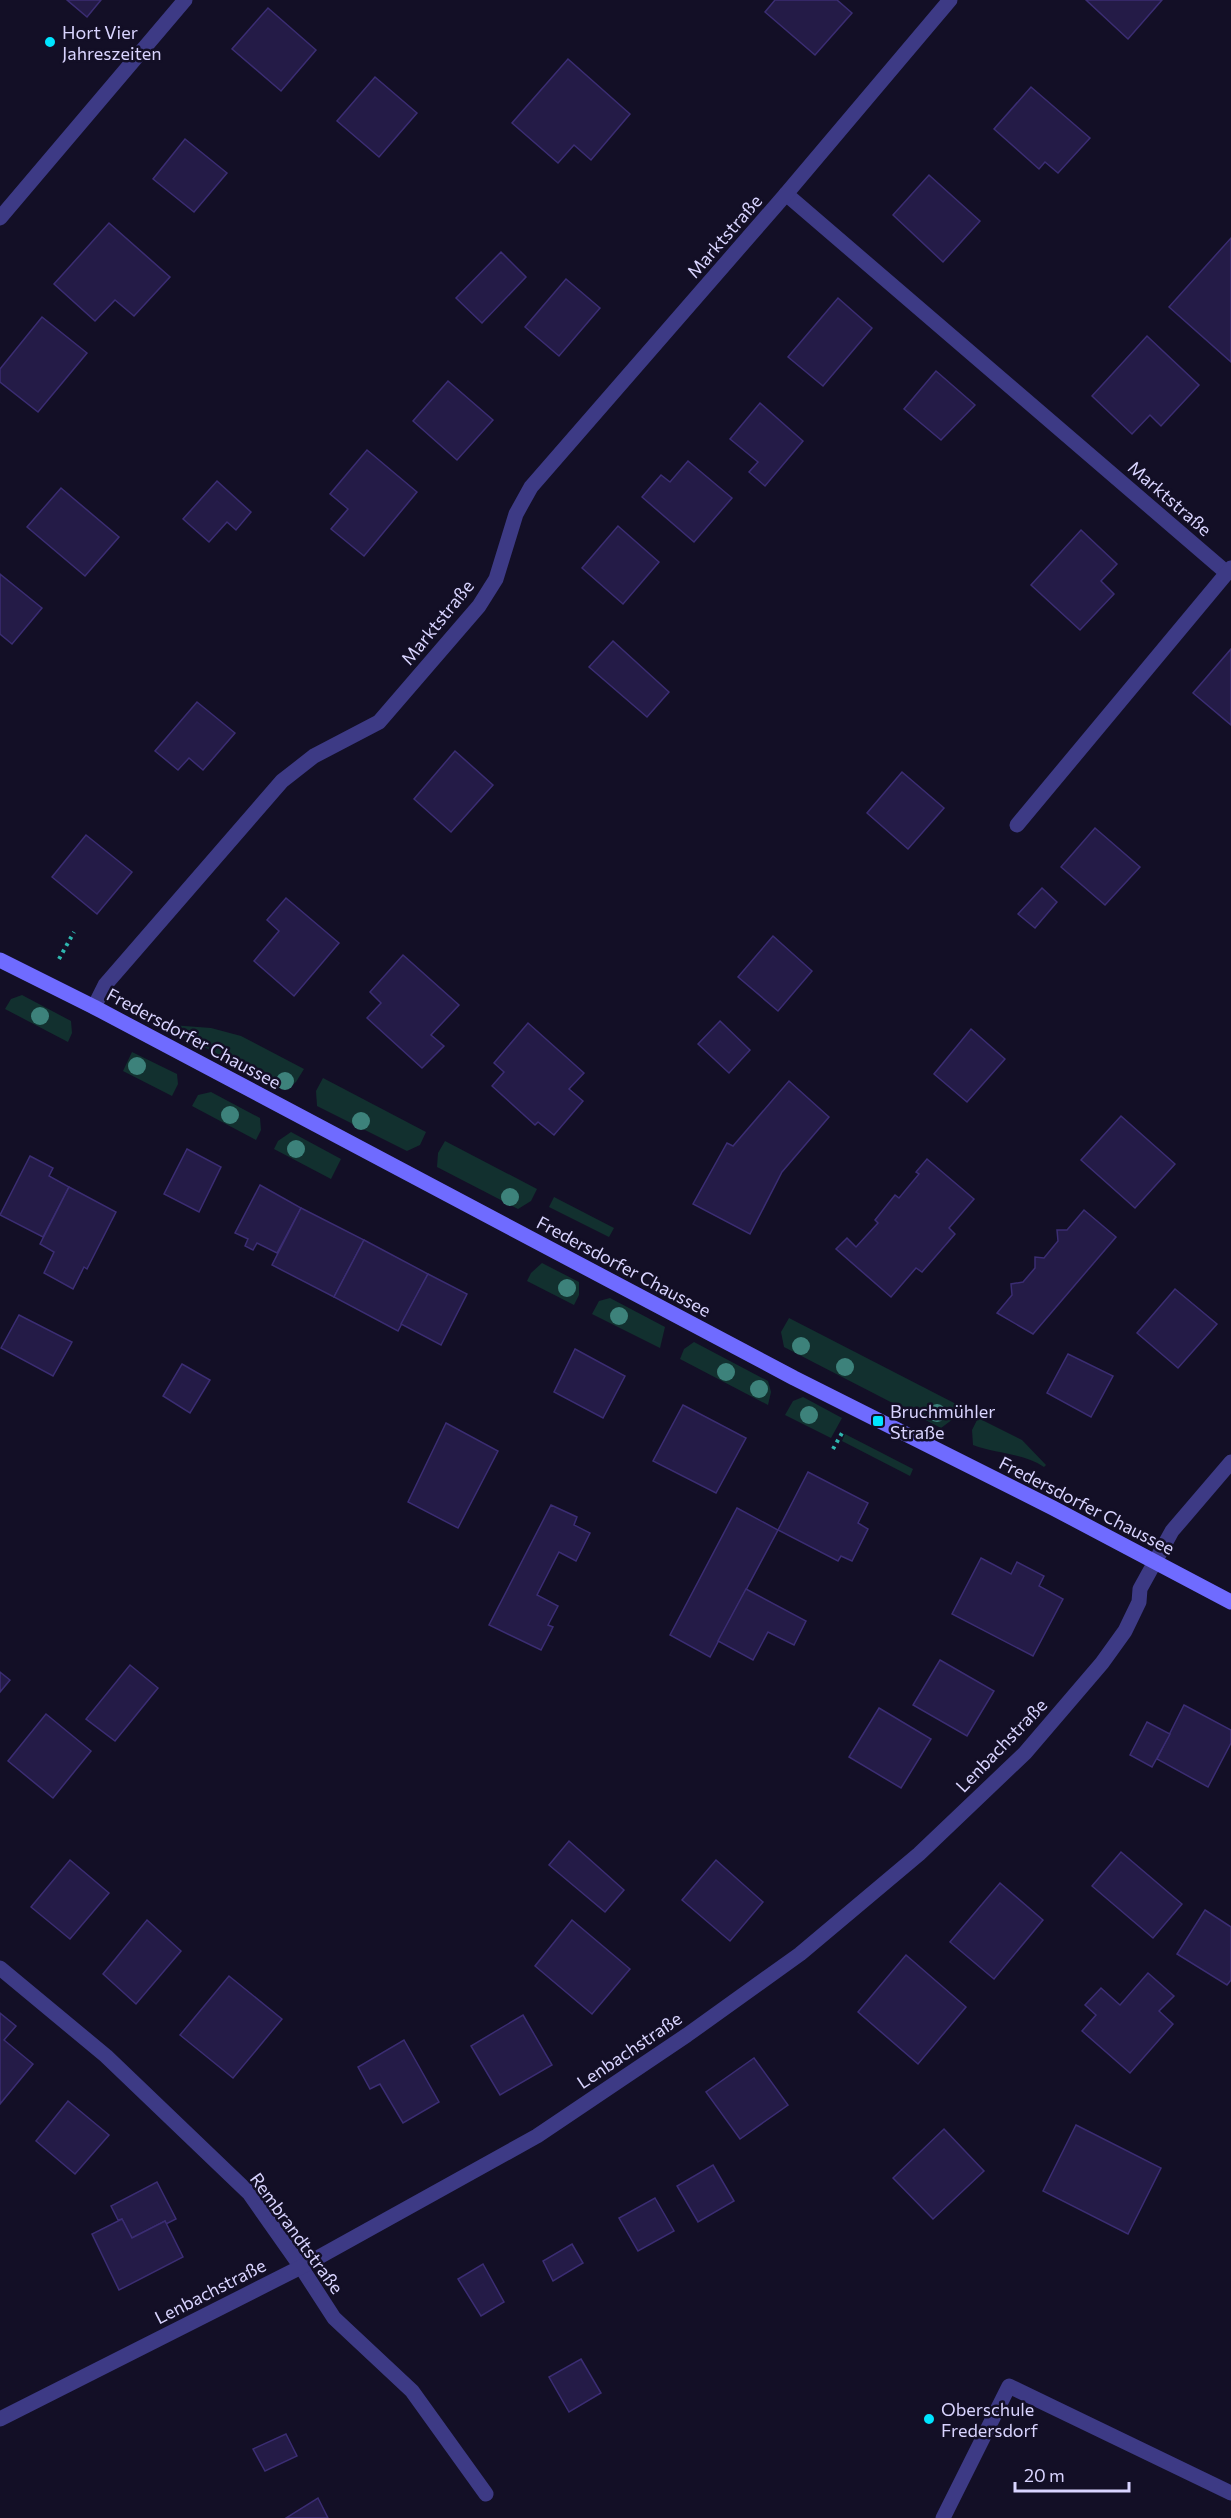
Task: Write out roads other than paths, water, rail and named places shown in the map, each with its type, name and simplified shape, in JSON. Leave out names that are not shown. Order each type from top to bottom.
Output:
[{"type":"main road","name":"Fredersdorfer Chaussee","points":[[0,960],[94,1007],[794,1378],[1053,1508],[1231,1602]]},
{"type":"street","points":[[0,218],[184,0]]},
{"type":"street","name":"Marktstraße","points":[[94,1007],[105,985],[282,782],[314,756],[379,722],[471,615],[496,579],[516,514],[531,487],[786,194],[950,0]]},
{"type":"street","name":"Marktstraße","points":[[786,194],[1229,571],[1017,825]]},
{"type":"street","points":[[1155,1562],[1172,1531],[1231,1462]]},
{"type":"street","name":"Lenbachstraße","points":[[0,2419],[301,2266],[537,2136],[687,2036],[800,1954],[919,1854],[1025,1753],[1070,1701],[1125,1631],[1139,1602],[1140,1589],[1155,1562]]},
{"type":"street","name":"Rembrandtstraße","points":[[0,1968],[106,2056],[249,2193],[301,2266],[334,2318],[412,2391],[486,2494]]},
{"type":"street","points":[[943,2518],[1009,2385],[1231,2493]]},
{"type":"place","name":"Hort Vier Jahreszeiten","points":[[50,42]]},
{"type":"place","name":"Bruchmühler Straße","points":[[878,1421]]},
{"type":"place","name":"Oberschule Fredersdorf","points":[[929,2419]]}]
